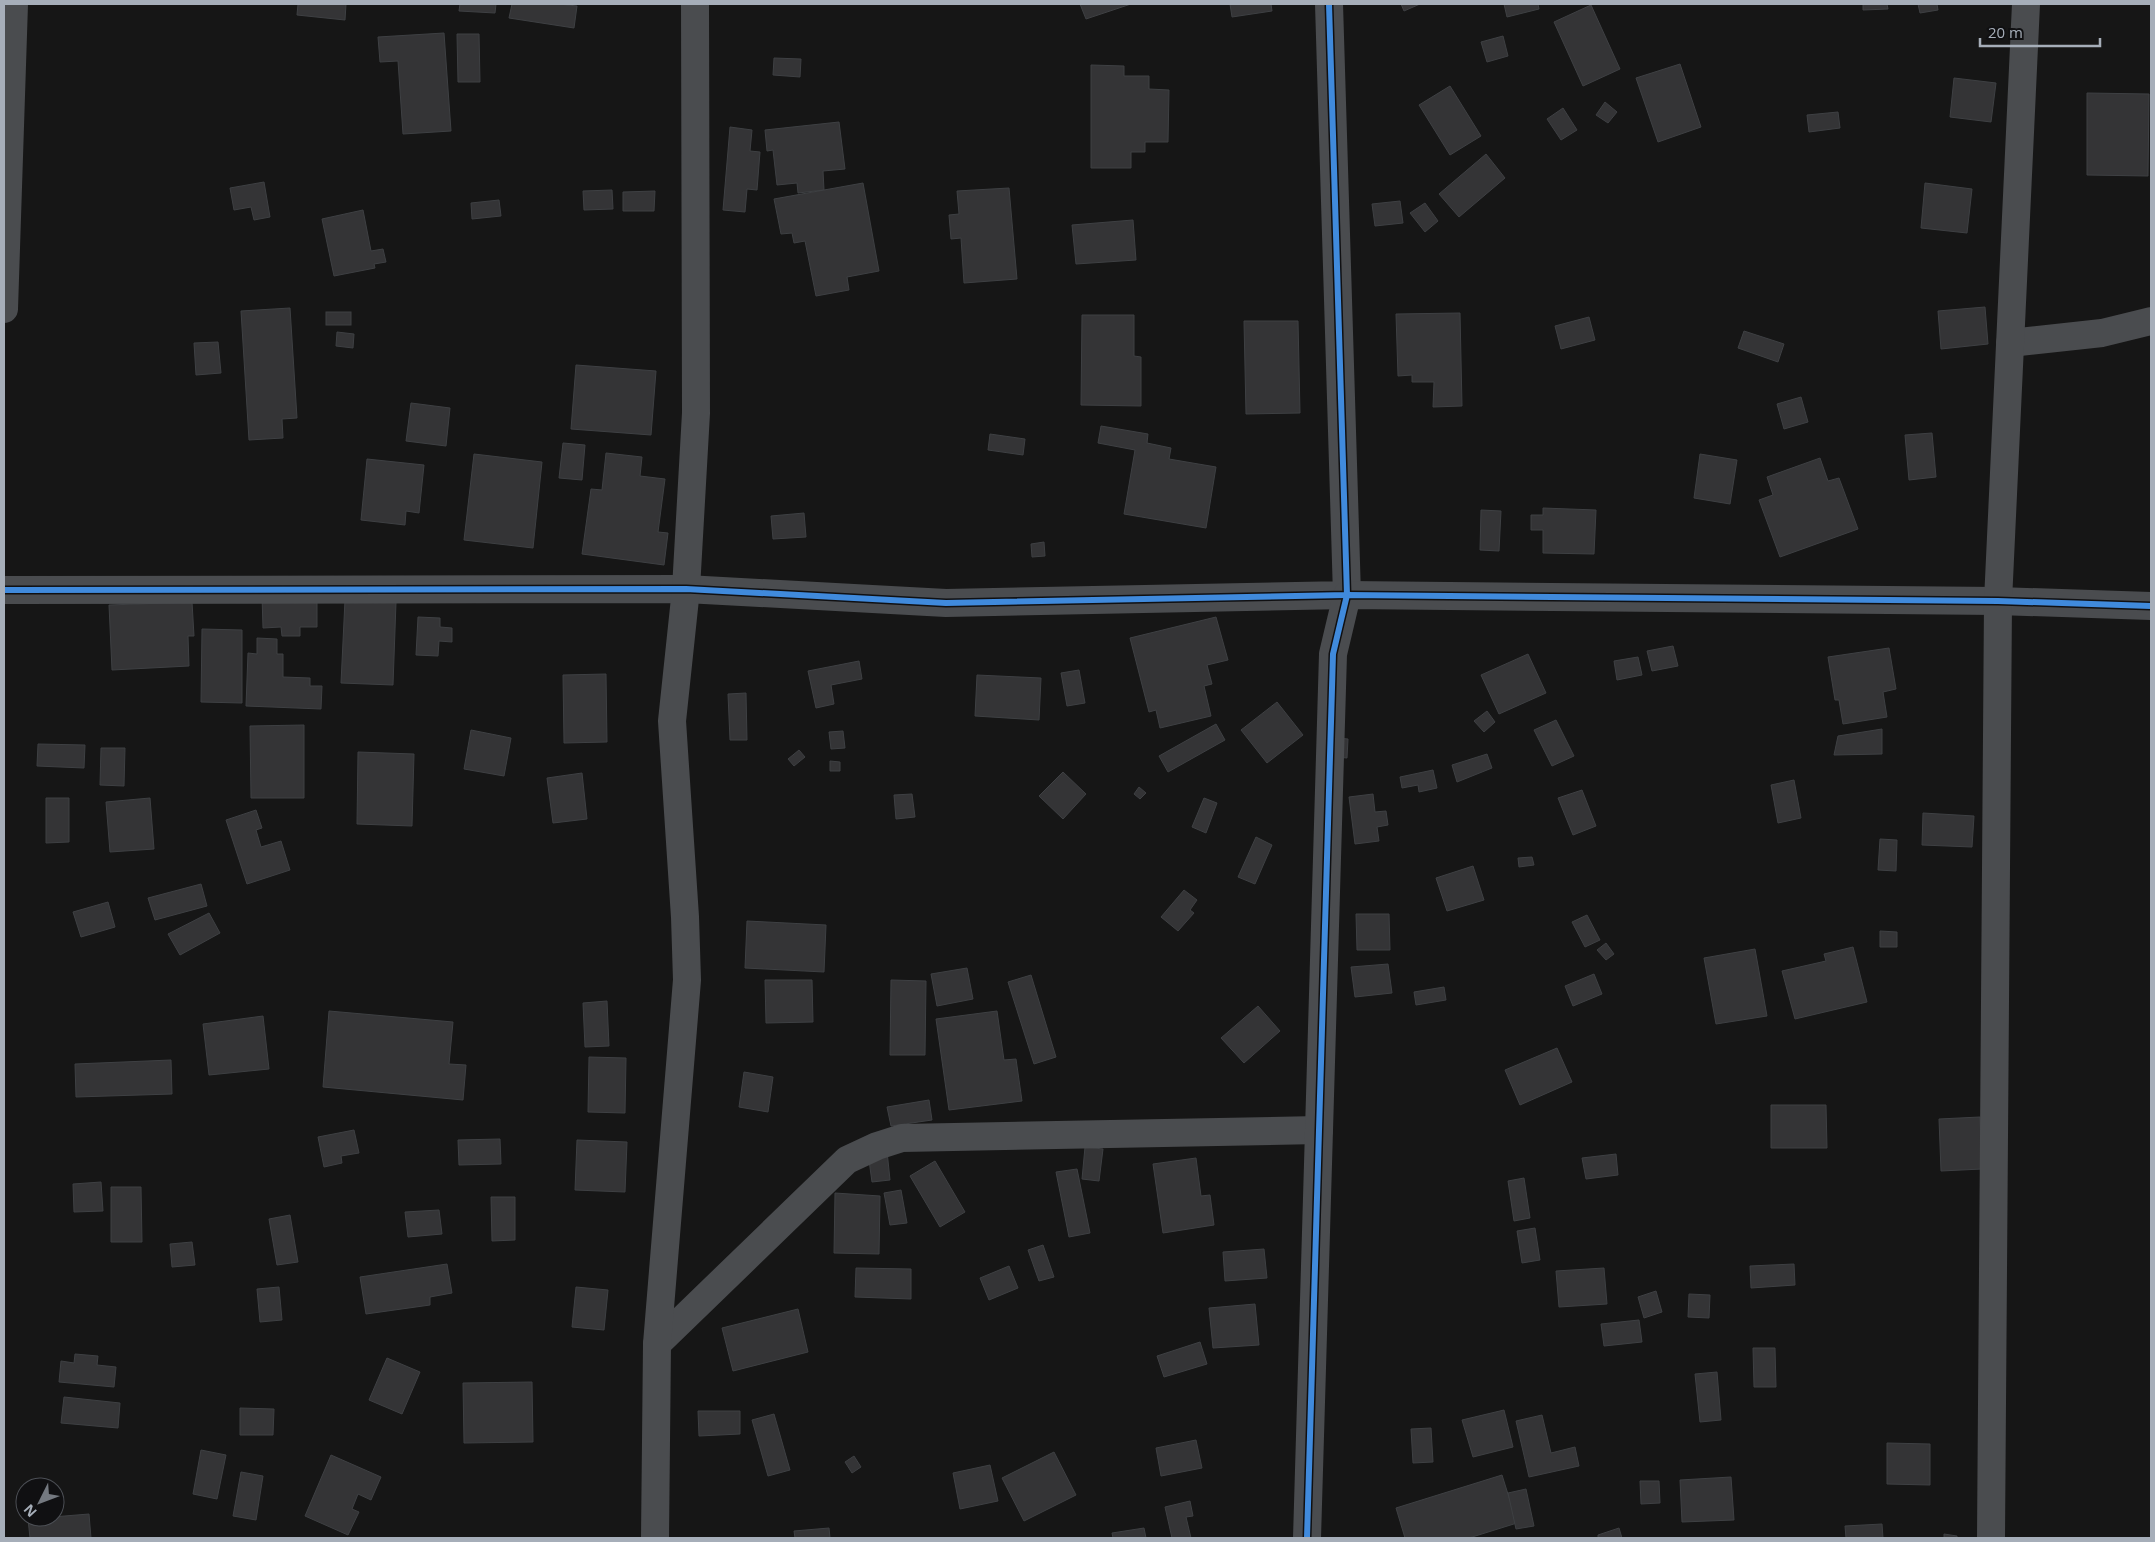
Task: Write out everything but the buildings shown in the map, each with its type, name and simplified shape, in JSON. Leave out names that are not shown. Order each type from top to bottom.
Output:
[{"type":"street","points":[[4,309],[14,4]]},
{"type":"street","points":[[655,1538],[657,1344],[687,980],[685,917],[672,721],[686,589],[696,413],[695,4]]},
{"type":"street","points":[[1307,1538],[1333,654],[1347,595],[1329,4]]},
{"type":"street","points":[[1991,1538],[1998,601],[2026,4]]},
{"type":"street","points":[[2010,343],[2102,333],[2151,321]]},
{"type":"street","points":[[4,590],[686,589],[946,603],[1347,595],[1998,601],[2151,606]]},
{"type":"street","points":[[657,1344],[847,1160],[877,1146],[902,1138],[1319,1130]]},
{"type":"cycle path","points":[[4,590],[686,589],[946,603],[1347,595],[1329,4]]},
{"type":"cycle path","points":[[1307,1538],[1333,654],[1347,595],[1998,601],[2151,606]]}]
